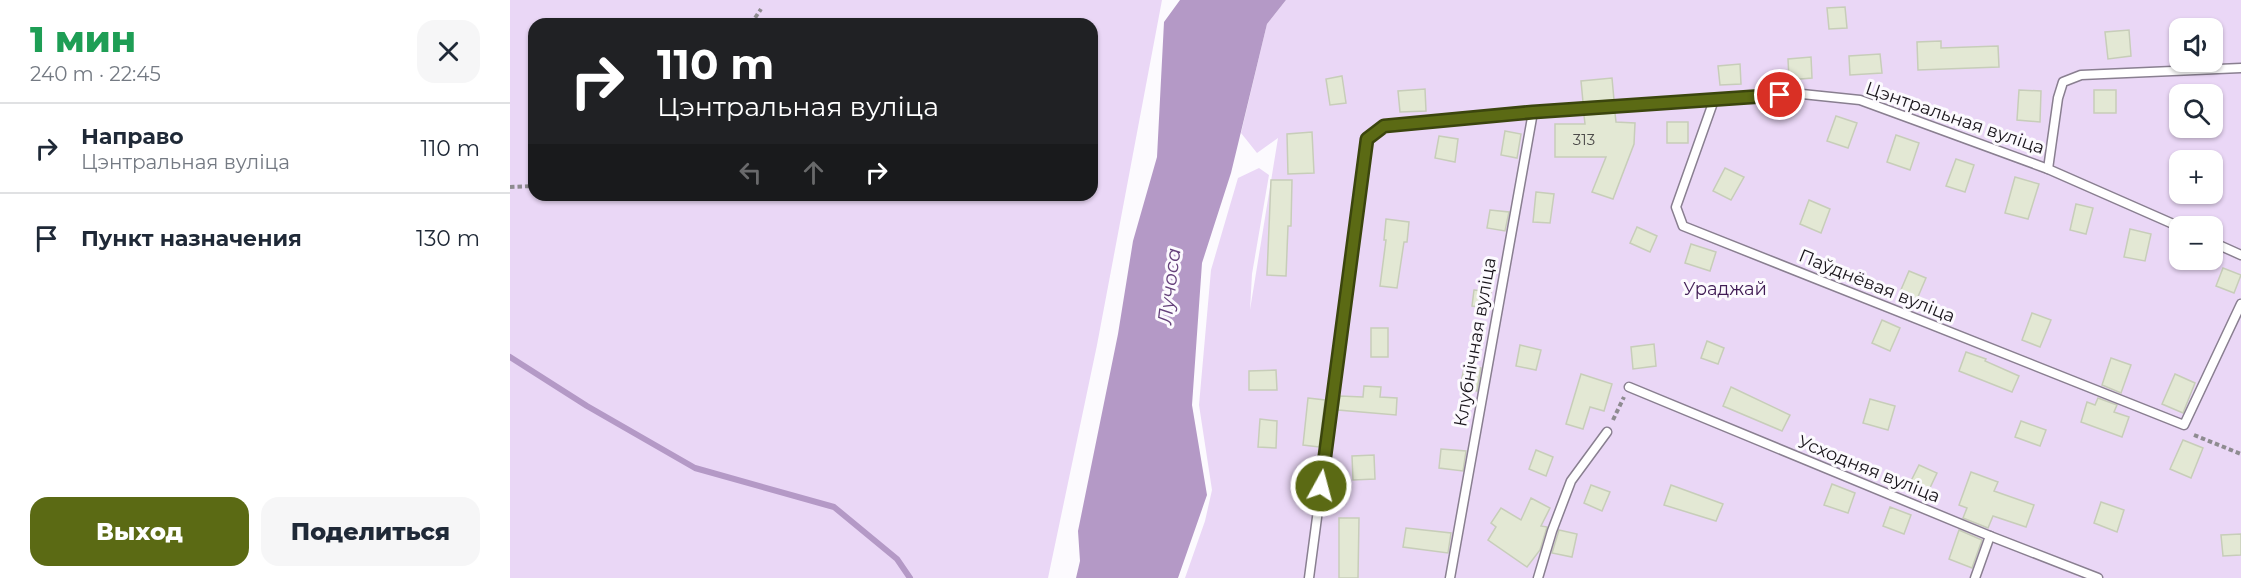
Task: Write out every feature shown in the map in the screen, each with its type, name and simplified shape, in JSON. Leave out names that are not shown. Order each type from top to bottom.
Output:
[{"type":"lane","points":[[2048,168],[2058,98],[2063,82],[2081,75],[2241,68]]},
{"type":"lane","name":"Цэнтральная вуліца","points":[[1309,578],[1367,139],[1384,126],[1533,112],[1802,94],[1860,100],[2048,168],[2169,223]]},
{"type":"lane","name":"Паўднёвая вуліца","points":[[1714,100],[1676,207],[1683,226],[2184,425]]},
{"type":"lane","name":"Клубнічная вуліца","points":[[1450,578],[1533,112]]},
{"type":"lane","points":[[2223,247],[2241,255]]},
{"type":"lane","points":[[2184,425],[2241,304]]},
{"type":"lane","name":"Усходняя вуліца","points":[[1629,387],[1990,536],[2098,578]]},
{"type":"lane","points":[[1538,578],[1552,531],[1571,481],[1607,432]]},
{"type":"lane","points":[[1975,578],[1990,536]]},
{"type":"path","points":[[755,18],[761,9]]},
{"type":"path","points":[[510,187],[528,186]]},
{"type":"path","points":[[1607,432],[1629,387]]},
{"type":"path","points":[[2184,425],[2194,435],[2241,454]]},
{"type":"green space","points":[[510,0],[1162,0],[1097,345],[1048,578],[510,578]]},
{"type":"green space","name":"Ураджай","points":[[1286,0],[2241,0],[2241,578],[1185,578],[1205,521],[1212,490],[1199,405],[1211,270],[1238,178],[1259,168],[1269,175],[1252,274],[1250,310],[1278,138],[1257,153],[1241,133],[1267,24]]},
{"type":"water","name":"Лучоса","points":[[1180,0],[1286,0],[1267,24],[1231,173],[1202,263],[1192,405],[1207,495],[1178,578],[1076,578],[1080,561],[1078,531],[1118,334],[1133,241],[1157,157],[1164,22]]},
{"type":"building","points":[[1845,7],[1847,28],[1829,29],[1827,8]]},
{"type":"building","points":[[2129,30],[2131,56],[2108,59],[2105,32]]},
{"type":"building","points":[[1941,41],[1941,48],[1998,46],[1999,67],[1918,70],[1917,42]]},
{"type":"building","points":[[1880,54],[1882,73],[1850,75],[1849,56]]},
{"type":"building","points":[[1811,57],[1812,78],[1789,80],[1788,59]]},
{"type":"building","points":[[1740,64],[1741,84],[1720,85],[1718,66]]},
{"type":"building","points":[[1342,76],[1346,103],[1330,105],[1326,79]]},
{"type":"building","points":[[1612,78],[1614,100],[1583,102],[1581,81]]},
{"type":"building","points":[[1425,89],[1426,111],[1400,112],[1398,91]]},
{"type":"building","points":[[2019,90],[2041,91],[2040,122],[2017,120]]},
{"type":"building","points":[[2094,90],[2116,90],[2116,113],[2094,113]]},
{"type":"building","points":[[1615,113],[1616,122],[1635,123],[1634,144],[1613,199],[1592,192],[1606,157],[1555,157],[1555,124],[1585,124],[1584,115]]},
{"type":"building","points":[[1836,116],[1857,123],[1848,148],[1827,141]]},
{"type":"building","points":[[1667,122],[1688,122],[1688,143],[1667,143]]},
{"type":"building","points":[[1505,131],[1521,134],[1517,158],[1501,155]]},
{"type":"building","points":[[1312,132],[1314,173],[1288,174],[1287,134]]},
{"type":"building","points":[[1896,135],[1919,143],[1910,170],[1887,162]]},
{"type":"building","points":[[1439,136],[1458,139],[1455,162],[1435,158]]},
{"type":"building","points":[[1956,159],[1974,165],[1965,192],[1946,186]]},
{"type":"building","points":[[1725,168],[1744,177],[1731,200],[1713,191]]},
{"type":"building","points":[[2015,177],[2039,184],[2028,219],[2005,213]]},
{"type":"building","points":[[1271,180],[1292,180],[1291,226],[1288,226],[1286,276],[1267,275]]},
{"type":"building","points":[[1536,192],[1554,194],[1550,223],[1533,222]]},
{"type":"building","points":[[1809,200],[1830,209],[1821,233],[1800,224]]},
{"type":"building","points":[[2076,204],[2093,208],[2086,234],[2070,230]]},
{"type":"building","points":[[1490,210],[1509,212],[1505,231],[1487,228]]},
{"type":"building","points":[[1386,219],[1409,222],[1397,288],[1380,286],[1386,240],[1384,240]]},
{"type":"building","points":[[1637,227],[1657,236],[1650,252],[1630,243]]},
{"type":"building","points":[[2130,229],[2151,234],[2145,261],[2124,257]]},
{"type":"building","points":[[1691,244],[1716,252],[1710,271],[1685,263]]},
{"type":"building","points":[[2223,268],[2241,275],[2234,293],[2216,286]]},
{"type":"building","points":[[1909,271],[1926,278],[1917,299],[1900,292]]},
{"type":"building","points":[[1474,290],[1491,292],[1489,308],[1472,306]]},
{"type":"building","points":[[2032,313],[2051,320],[2040,347],[2022,340]]},
{"type":"building","points":[[1882,320],[1900,328],[1890,351],[1872,343]]},
{"type":"building","points":[[1371,328],[1388,328],[1388,357],[1371,357]]},
{"type":"building","points":[[1707,341],[1724,348],[1718,364],[1701,358]]},
{"type":"building","points":[[1654,344],[1656,366],[1633,369],[1631,347]]},
{"type":"building","points":[[1520,345],[1541,350],[1536,370],[1516,366]]},
{"type":"building","points":[[1966,352],[1986,359],[1985,361],[2019,376],[2012,392],[1959,371]]},
{"type":"building","points":[[2111,358],[2131,365],[2121,393],[2102,385]]},
{"type":"building","points":[[1465,364],[1481,368],[1477,391],[1460,387]]},
{"type":"building","points":[[1276,370],[1277,390],[1249,390],[1249,371]]},
{"type":"building","points":[[1581,374],[1612,384],[1604,411],[1590,407],[1583,429],[1566,424]]},
{"type":"building","points":[[2175,374],[2195,383],[2183,413],[2162,404]]},
{"type":"building","points":[[1364,386],[1381,387],[1380,397],[1397,398],[1396,415],[1338,410],[1340,396],[1363,397]]},
{"type":"building","points":[[1731,387],[1790,415],[1782,431],[1723,406]]},
{"type":"building","points":[[1308,398],[1325,400],[1319,447],[1303,445]]},
{"type":"building","points":[[2098,398],[2117,405],[2114,412],[2129,417],[2122,437],[2081,422],[2087,402],[2095,405]]},
{"type":"building","points":[[1870,399],[1895,406],[1888,430],[1863,423]]},
{"type":"building","points":[[1260,419],[1277,421],[1276,448],[1258,447]]},
{"type":"building","points":[[2021,421],[2046,430],[2040,446],[2015,437]]},
{"type":"building","points":[[2183,440],[2203,448],[2191,478],[2170,469]]},
{"type":"building","points":[[1441,449],[1466,451],[1463,471],[1439,468]]},
{"type":"building","points":[[1536,450],[1553,457],[1546,476],[1529,469]]},
{"type":"building","points":[[1374,455],[1375,479],[1353,480],[1352,456]]},
{"type":"building","points":[[1919,465],[1937,473],[1928,492],[1910,483]]},
{"type":"building","points":[[1971,472],[1998,482],[1994,491],[2034,505],[2026,527],[1993,516],[1988,528],[1963,518],[1967,508],[1959,505]]},
{"type":"building","points":[[1832,484],[1855,493],[1848,513],[1824,505]]},
{"type":"building","points":[[1591,485],[1610,492],[1602,511],[1584,503]]},
{"type":"building","points":[[1671,485],[1723,504],[1716,521],[1664,505]]},
{"type":"building","points":[[1531,498],[1550,508],[1541,526],[1547,527],[1540,550],[1527,567],[1488,540],[1496,527],[1491,523],[1501,508],[1521,520]]},
{"type":"building","points":[[2101,502],[2124,510],[2117,532],[2094,523]]},
{"type":"building","points":[[1890,507],[1911,515],[1904,534],[1883,526]]},
{"type":"building","points":[[1339,518],[1359,518],[1358,578],[1339,578]]},
{"type":"building","points":[[1406,528],[1451,533],[1448,553],[1403,547]]},
{"type":"building","points":[[1559,530],[1577,534],[1572,557],[1552,553]]},
{"type":"building","points":[[1959,530],[1982,540],[1972,568],[1949,559]]},
{"type":"building","points":[[2241,534],[2241,555],[2223,556],[2221,535]]},
{"type":"waterway","points":[[510,357],[587,406],[695,468],[834,507],[897,559],[910,578]]},
{"type":"route","points":[[1321,486],[1367,139],[1384,126],[1533,112],[1780,95]]}]
